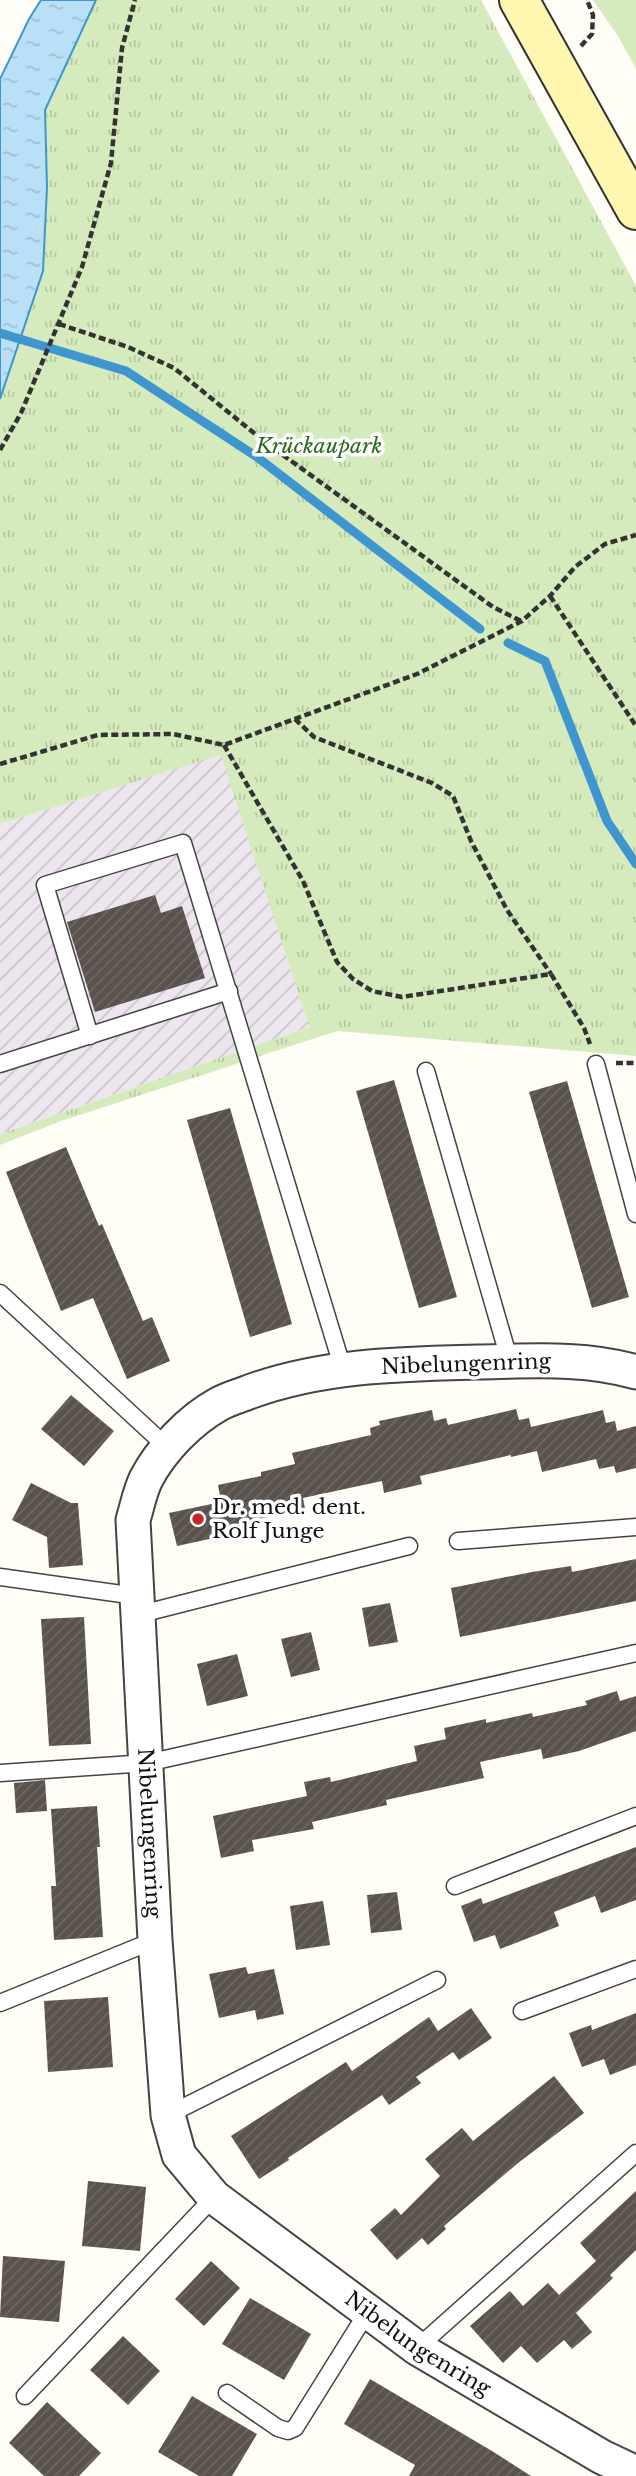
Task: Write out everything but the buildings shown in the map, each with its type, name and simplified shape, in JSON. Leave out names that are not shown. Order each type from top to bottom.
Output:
[{"type":"main road","points":[[520,1],[636,210]]},
{"type":"street","name":"Nibelungenring","points":[[636,1372],[615,1366],[569,1361],[510,1362],[343,1369],[281,1380],[219,1403],[190,1425],[168,1448],[146,1480],[133,1520],[155,1940],[168,2115],[179,2155],[214,2197],[417,2348],[602,2457],[636,2473]]},
{"type":"lane","points":[[90,1036],[45,885],[183,843],[343,1369]]},
{"type":"lane","points":[[0,1064],[229,991]]},
{"type":"lane","points":[[596,1064],[636,1214]]},
{"type":"lane","points":[[426,1071],[510,1362]]},
{"type":"lane","points":[[0,1293],[168,1448]]},
{"type":"lane","points":[[458,1541],[636,1527]]},
{"type":"lane","points":[[0,1577],[137,1605],[409,1546]]},
{"type":"lane","points":[[0,1773],[147,1762],[636,1653]]},
{"type":"lane","points":[[455,1885],[636,1816]]},
{"type":"lane","points":[[0,2003],[155,1940]]},
{"type":"lane","points":[[522,2011],[636,1969]]},
{"type":"lane","points":[[168,2115],[437,1980]]},
{"type":"lane","points":[[417,2348],[636,2154]]},
{"type":"lane","points":[[25,2396],[214,2197]]},
{"type":"lane","points":[[227,2393],[278,2428],[288,2431],[295,2428],[368,2311]]},
{"type":"path","points":[[0,450],[21,413],[82,267],[111,163],[122,48],[135,0]]},
{"type":"path","points":[[575,52],[592,34],[593,15],[587,0]]},
{"type":"path","points":[[59,324],[128,347],[174,368],[265,442],[493,607],[522,621]]},
{"type":"path","points":[[0,764],[98,735],[173,734],[224,745],[417,674],[522,621],[550,596],[575,567],[605,544],[636,535]]},
{"type":"path","points":[[550,596],[636,726]]},
{"type":"path","points":[[295,719],[314,737],[432,783],[453,796],[471,841],[507,910],[584,1028],[596,1064]]},
{"type":"path","points":[[224,745],[303,881],[337,962],[354,979],[372,991],[402,997],[551,974]]},
{"type":"shaded area","points":[[222,754],[309,1027],[0,1134],[0,824]]},
{"type":"green space","name":"Krückaupark","points":[[96,0],[481,0],[636,286],[636,1056],[337,1031],[61,1121],[0,1145],[0,1134],[309,1027],[221,755],[0,824],[0,399],[43,271],[47,187],[45,110]]},
{"type":"green space","points":[[593,0],[636,0],[636,69],[618,36]]},
{"type":"water","points":[[41,0],[96,0],[45,110],[47,187],[43,271],[0,399],[0,79]]},
{"type":"waterway","points":[[0,333],[126,371],[257,457],[480,629]]},
{"type":"waterway","points":[[508,643],[545,661],[607,821],[636,864]]},
{"type":"place","name":"Dr. med. dent. Rolf Junge","points":[[198,1519]]}]
